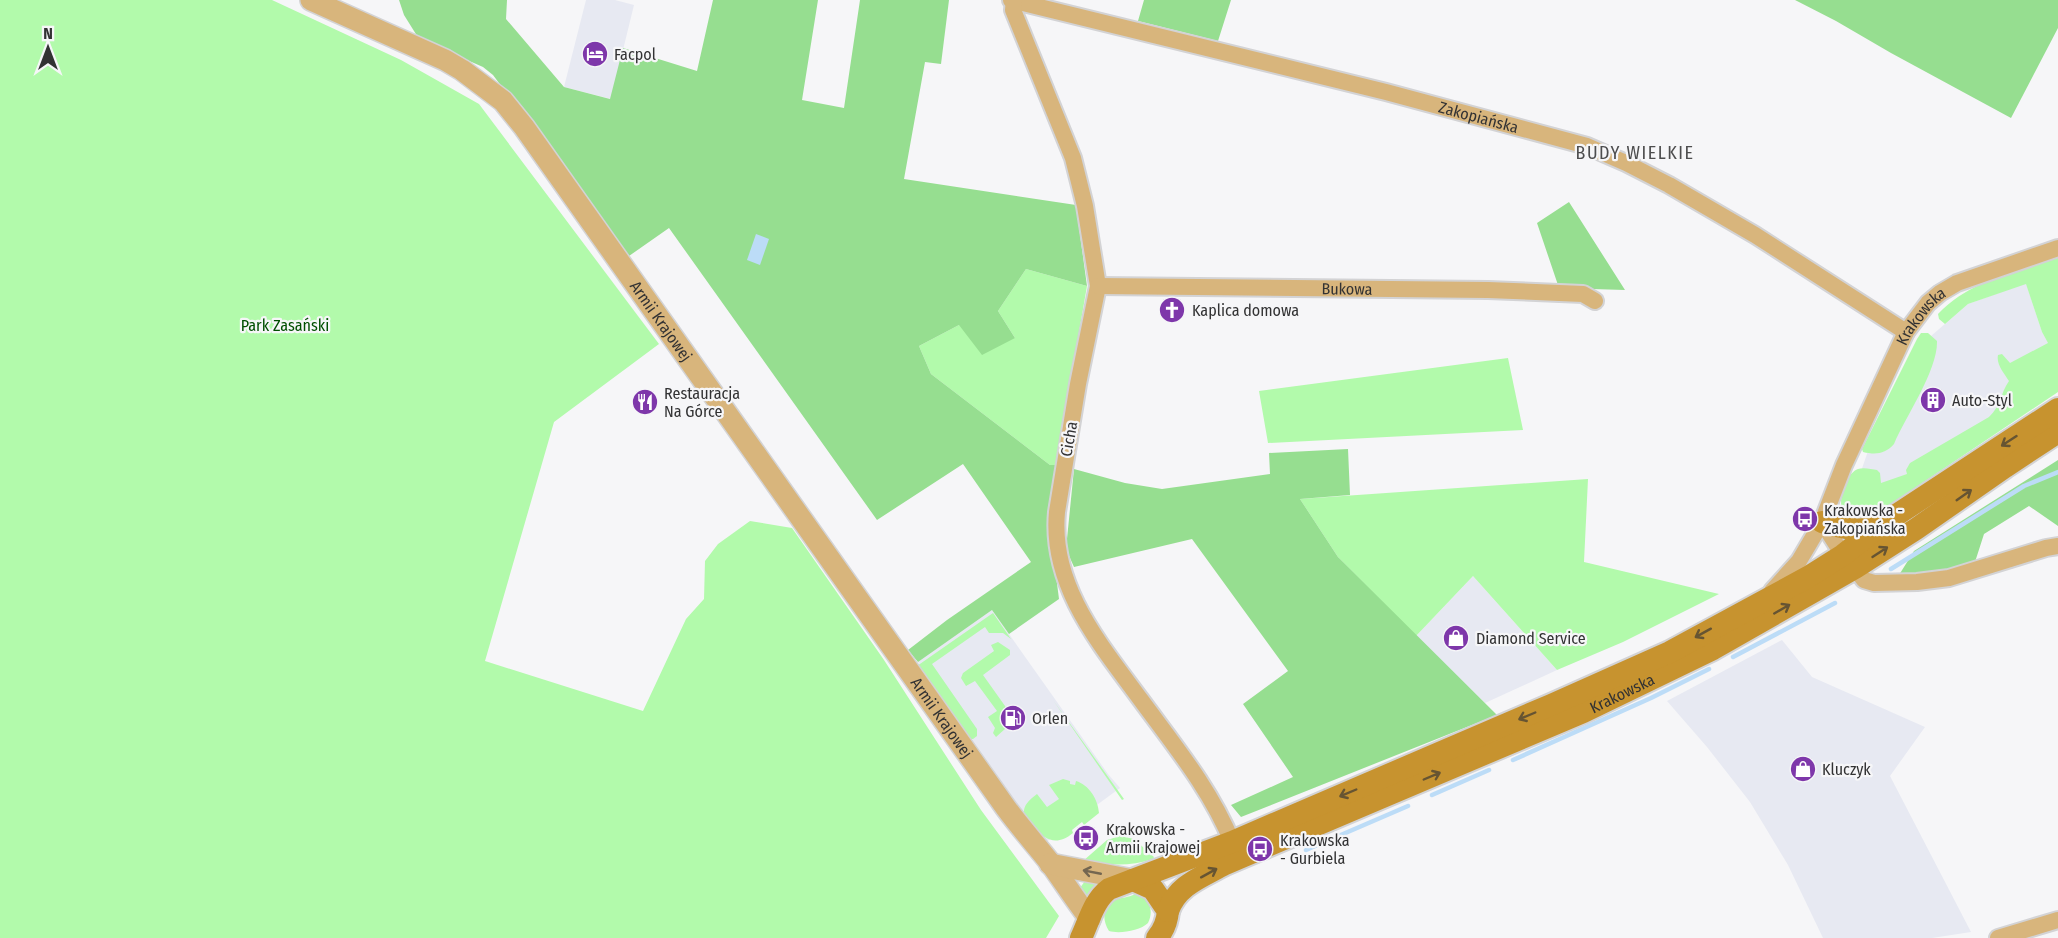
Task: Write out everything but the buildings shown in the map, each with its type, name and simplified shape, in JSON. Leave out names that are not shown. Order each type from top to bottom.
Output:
[{"type":"main road","name":"Krakowska","points":[[1847,566],[1881,525],[2058,409]]},
{"type":"main road","name":"Krakowska","points":[[1164,930],[1172,899],[1180,890],[1225,864],[1583,712],[1713,649],[2058,432]]},
{"type":"main road","points":[[1822,522],[1853,530],[1867,530],[1881,525]]},
{"type":"main road","points":[[1803,569],[1847,566]]},
{"type":"main road","name":"Krakowska","points":[[1090,932],[1097,902],[1102,894],[1232,842],[1670,652],[1755,605],[1803,569]]},
{"type":"main road","points":[[1133,880],[1152,889],[1164,930]]},
{"type":"street","name":"Armii Krajowej","points":[[311,0],[445,60],[503,101],[524,127],[995,793],[1050,864],[1090,932]]},
{"type":"street","name":"Cicha","points":[[1013,0],[1013,10],[1073,158],[1085,206],[1098,286],[1076,396],[1057,512],[1055,530],[1061,563],[1070,593],[1088,627],[1210,796],[1232,842]]},
{"type":"street","name":"Zakopiańska","points":[[1013,0],[1386,92],[1587,146],[1669,185],[1755,235],[1906,332]]},
{"type":"street","name":"Krakowska","points":[[1803,569],[1844,465],[1906,332],[1928,303],[1957,283],[2058,248]]},
{"type":"street","name":"Bukowa","points":[[1098,286],[1509,291],[1583,294],[1595,301]]},
{"type":"street","points":[[1822,522],[1847,566],[1864,580],[1874,583],[1917,582],[1949,578],[2058,546]]},
{"type":"street","points":[[1050,864],[1133,880]]},
{"type":"street","points":[[1998,938],[2058,920]]},
{"type":"shaded area","points":[[586,0],[615,0],[634,5],[611,99],[564,87]]},
{"type":"shaded area","points":[[2026,283],[2042,332],[2058,360],[2058,376],[1876,508],[1858,480],[1868,451],[1931,336],[1968,304]]},
{"type":"shaded area","points":[[1473,576],[1557,670],[1485,703],[1416,636]]},
{"type":"shaded area","name":"Orlen","points":[[992,610],[1120,788],[1045,843],[918,662]]},
{"type":"shaded area","points":[[1782,640],[1812,677],[1925,727],[1890,776],[1971,932],[1932,938],[1823,938],[1788,865],[1750,802],[1667,701]]},
{"type":"green space","name":"Park Zasański","points":[[0,0],[272,0],[401,60],[479,104],[659,344],[554,422],[485,661],[643,711],[686,619],[704,599],[705,561],[718,544],[750,521],[792,528],[884,660],[981,810],[1059,916],[1046,938],[0,938]]},
{"type":"green space","points":[[399,0],[507,0],[506,19],[564,87],[610,99],[623,48],[697,71],[713,0],[818,0],[802,100],[844,108],[860,0],[949,0],[941,64],[925,62],[904,179],[1076,205],[1087,286],[1026,269],[998,311],[1015,338],[982,355],[959,325],[919,346],[931,374],[1050,465],[1056,465],[1049,521],[1059,599],[1009,634],[992,610],[918,662],[908,650],[1031,562],[963,464],[877,520],[669,228],[629,256],[493,75],[483,67],[419,39],[404,15]]},
{"type":"green space","points":[[1144,0],[1231,0],[1218,41],[1138,21]]},
{"type":"green space","points":[[1795,0],[2058,0],[2058,28],[2011,118]]},
{"type":"green space","points":[[1569,202],[1625,290],[1559,288],[1537,223]]},
{"type":"green space","points":[[2058,257],[2058,392],[1870,518],[1855,519],[1845,515],[1841,507],[1842,495],[1846,481],[1854,472],[1862,468],[1877,470],[1880,473],[1881,483],[1907,474],[1906,470],[1910,463],[1993,413],[2009,381],[1999,365],[1998,355],[2002,354],[2010,363],[2048,343],[2026,284],[1968,304],[1945,324],[1939,319],[1938,314],[1964,293],[1979,285],[2010,272]]},
{"type":"green space","points":[[1026,269],[1087,286],[1056,465],[1050,465],[931,374],[919,346],[959,325],[1015,338],[998,311]]},
{"type":"green space","points":[[1921,333],[1928,333],[1937,341],[1936,353],[1927,379],[1894,444],[1880,453],[1863,452],[1862,449]]},
{"type":"green space","points":[[1508,358],[1523,430],[1268,443],[1259,391]]},
{"type":"green space","points":[[1348,449],[1350,495],[1300,499],[1338,557],[1497,715],[1241,817],[1231,805],[1293,777],[1243,704],[1288,671],[1192,539],[1074,567],[1066,549],[1074,469],[1125,483],[1162,489],[1270,474],[1269,453]]},
{"type":"green space","points":[[2058,460],[2058,526],[2029,506],[1984,534],[1975,562],[1933,573],[1899,575],[1914,551]]},
{"type":"green space","points":[[1588,479],[1584,562],[1719,594],[1623,642],[1557,670],[1473,576],[1416,636],[1338,557],[1300,499]]},
{"type":"green space","points":[[993,613],[1011,639],[1003,633],[989,633],[985,627],[932,664],[977,729],[977,736],[969,739],[917,666]]},
{"type":"green space","points":[[998,642],[1010,650],[1010,655],[983,675],[1015,720],[996,737],[993,733],[995,728],[988,717],[997,711],[975,681],[966,686],[961,678],[963,673],[994,651],[991,645]]},
{"type":"green space","points":[[1053,700],[1124,799],[1122,800]]},
{"type":"green space","points":[[1063,779],[1075,785],[1076,781],[1089,789],[1095,798],[1099,813],[1084,825],[1082,822],[1067,837],[1057,841],[1043,836],[1034,827],[1030,829],[1024,810],[1028,802],[1037,794],[1047,807],[1059,799],[1049,785]]},
{"type":"green space","points":[[1120,836],[1134,839],[1154,857],[1153,859],[1118,864],[1083,861],[1107,840]]},
{"type":"green space","points":[[1085,881],[1102,884],[1087,902],[1077,892]]},
{"type":"green space","points":[[1135,894],[1146,898],[1151,912],[1148,923],[1129,931],[1109,931],[1104,918],[1108,906],[1115,900]]},
{"type":"water","points":[[756,234],[769,239],[760,265],[747,260]]},
{"type":"waterway","points":[[1891,569],[2024,486],[2058,472]]},
{"type":"waterway","points":[[1733,657],[1835,603]]},
{"type":"waterway","points":[[1513,760],[1651,698],[1709,669]]},
{"type":"waterway","points":[[1432,795],[1489,770]]},
{"type":"waterway","points":[[1306,850],[1408,806]]},
{"type":"place","name":"Facpol","points":[[595,54]]},
{"type":"place","name":"Kaplica domowa","points":[[1172,310]]},
{"type":"place","name":"Auto-Styl","points":[[1933,400]]},
{"type":"place","name":"Restauracja Na Górce","points":[[645,402]]},
{"type":"place","name":"Krakowska - Zakopiańska","points":[[1805,519]]},
{"type":"place","name":"Diamond Service","points":[[1456,638]]},
{"type":"place","name":"Orlen","points":[[1013,718]]},
{"type":"place","name":"Kluczyk","points":[[1803,769]]},
{"type":"place","name":"Krakowska - Armii Krajowej","points":[[1086,838]]},
{"type":"place","name":"Krakowska - Gurbiela","points":[[1260,849]]},
{"type":"district","name":"BUDY WIELKIE","points":[[1635,153]]}]
